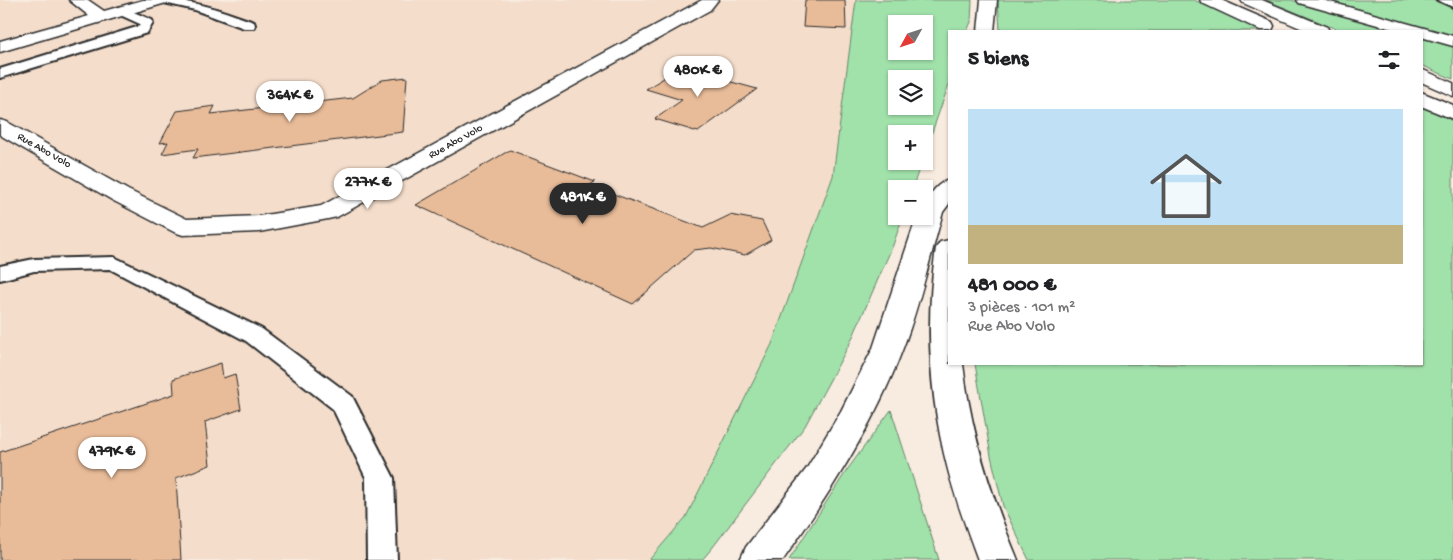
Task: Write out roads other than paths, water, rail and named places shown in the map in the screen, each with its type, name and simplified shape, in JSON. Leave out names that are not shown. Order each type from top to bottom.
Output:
[{"type":"main road","points":[[77,0],[102,17]]},
{"type":"main road","points":[[0,47],[160,0]]},
{"type":"main road","name":"Rue Abo Volo","points":[[0,126],[120,195],[183,227],[260,224],[328,212],[704,7],[710,0]]},
{"type":"main road","points":[[986,30],[989,0]]},
{"type":"main road","points":[[1208,0],[1275,30]]},
{"type":"main road","points":[[1248,0],[1319,30]]},
{"type":"main road","points":[[1305,0],[1413,30]]},
{"type":"main road","points":[[1423,33],[1453,41]]},
{"type":"main road","points":[[1423,77],[1453,90]]},
{"type":"main road","points":[[1423,99],[1453,113]]},
{"type":"main road","points":[[760,560],[820,478],[855,416],[888,348],[931,212],[948,189]]},
{"type":"main road","points":[[948,266],[945,322],[948,353]]},
{"type":"main road","points":[[949,365],[954,415],[962,456],[993,549]]},
{"type":"lane","points":[[168,0],[199,7],[250,25]]},
{"type":"lane","points":[[1444,0],[1453,3]]},
{"type":"lane","points":[[0,74],[142,30],[147,23],[122,11]]},
{"type":"lane","points":[[0,273],[34,265],[114,263],[254,335],[343,402],[380,478],[382,560]]}]
